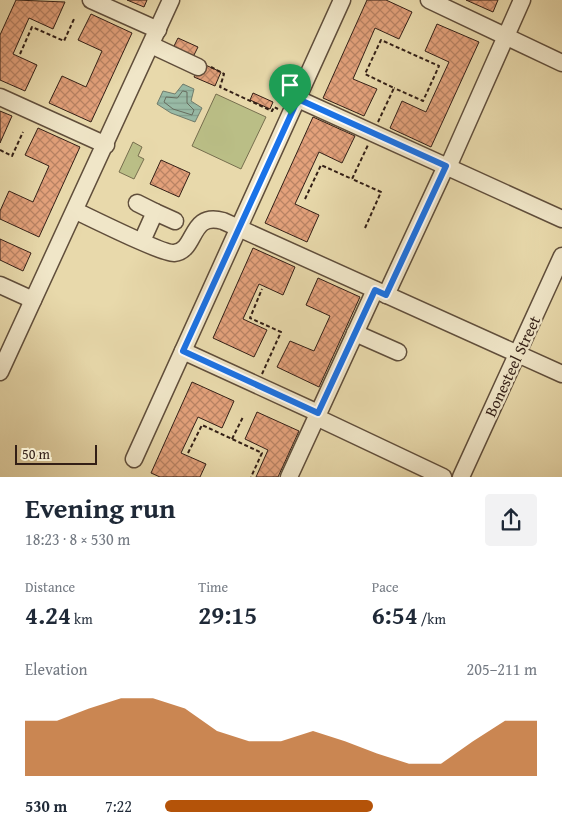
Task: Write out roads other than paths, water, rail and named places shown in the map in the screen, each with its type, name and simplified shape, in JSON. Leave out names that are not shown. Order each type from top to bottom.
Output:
[{"type":"street","points":[[90,0],[158,30]]},
{"type":"street","points":[[0,372],[106,145],[171,0]]},
{"type":"street","points":[[134,459],[342,0]]},
{"type":"street","points":[[429,0],[507,35],[562,63]]},
{"type":"street","points":[[289,476],[356,333],[381,293],[447,167],[522,0]]},
{"type":"street","points":[[151,45],[198,67]]},
{"type":"street","points":[[0,97],[106,145]]},
{"type":"street","points":[[298,99],[562,219]]},
{"type":"street","points":[[136,204],[175,221]]},
{"type":"street","points":[[76,210],[172,254],[183,249],[198,226],[207,220],[218,219],[562,374]]},
{"type":"street","points":[[142,241],[155,212]]},
{"type":"street","name":"Bonesteel Street","points":[[461,476],[562,256]]},
{"type":"street","points":[[0,285],[33,300]]},
{"type":"street","points":[[356,333],[398,352]]},
{"type":"street","points":[[183,351],[317,415],[339,428],[443,476]]},
{"type":"water","points":[[183,84],[194,89],[191,101],[202,108],[195,122],[171,113],[157,104],[163,91],[175,94]]}]
